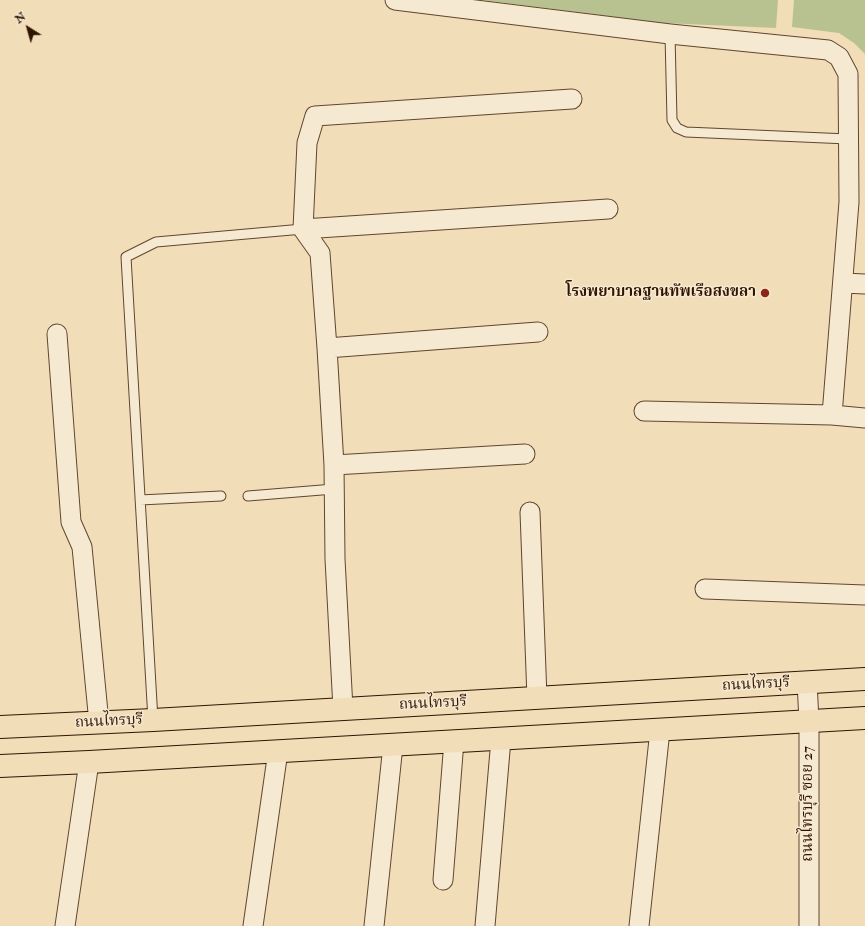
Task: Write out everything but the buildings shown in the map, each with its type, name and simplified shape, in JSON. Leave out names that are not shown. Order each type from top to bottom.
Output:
[{"type":"main road","name":"ถนนไทรบุรี","points":[[0,727],[99,723],[865,679]]},
{"type":"main road","points":[[0,766],[865,718]]},
{"type":"street","points":[[395,0],[670,34],[828,50],[839,56],[848,74],[849,202],[832,415]]},
{"type":"street","points":[[343,709],[335,559],[334,465],[320,253],[303,229],[307,144],[315,116],[572,99]]},
{"type":"street","points":[[303,229],[608,209]]},
{"type":"street","points":[[843,283],[865,284]]},
{"type":"street","points":[[327,348],[538,332]]},
{"type":"street","points":[[57,334],[71,522],[82,547],[99,723]]},
{"type":"street","points":[[644,412],[832,415],[865,418]]},
{"type":"street","points":[[334,465],[525,454]]},
{"type":"street","points":[[530,512],[537,698]]},
{"type":"street","points":[[705,589],[865,595]]},
{"type":"street","name":"ถนนไทรบุรี ซอย 27","points":[[807,682],[810,721],[809,926]]},
{"type":"street","points":[[639,926],[660,730]]},
{"type":"street","points":[[484,926],[501,739]]},
{"type":"street","points":[[443,880],[454,741]]},
{"type":"street","points":[[374,926],[393,745]]},
{"type":"street","points":[[253,926],[278,751]]},
{"type":"street","points":[[65,926],[89,762]]},
{"type":"lane","points":[[670,34],[672,120],[677,128],[686,132],[848,139]]},
{"type":"lane","points":[[153,720],[126,257],[156,242],[303,229]]},
{"type":"lane","points":[[248,496],[334,489]]},
{"type":"lane","points":[[140,500],[220,496]]},
{"type":"green space","points":[[482,0],[778,0],[776,28],[663,23]]},
{"type":"green space","points":[[794,0],[865,0],[865,54],[854,43],[839,33],[792,27]]},
{"type":"place","name":"โรงพยาบาลฐานทัพเรือสงขลา","points":[[765,293]]}]
